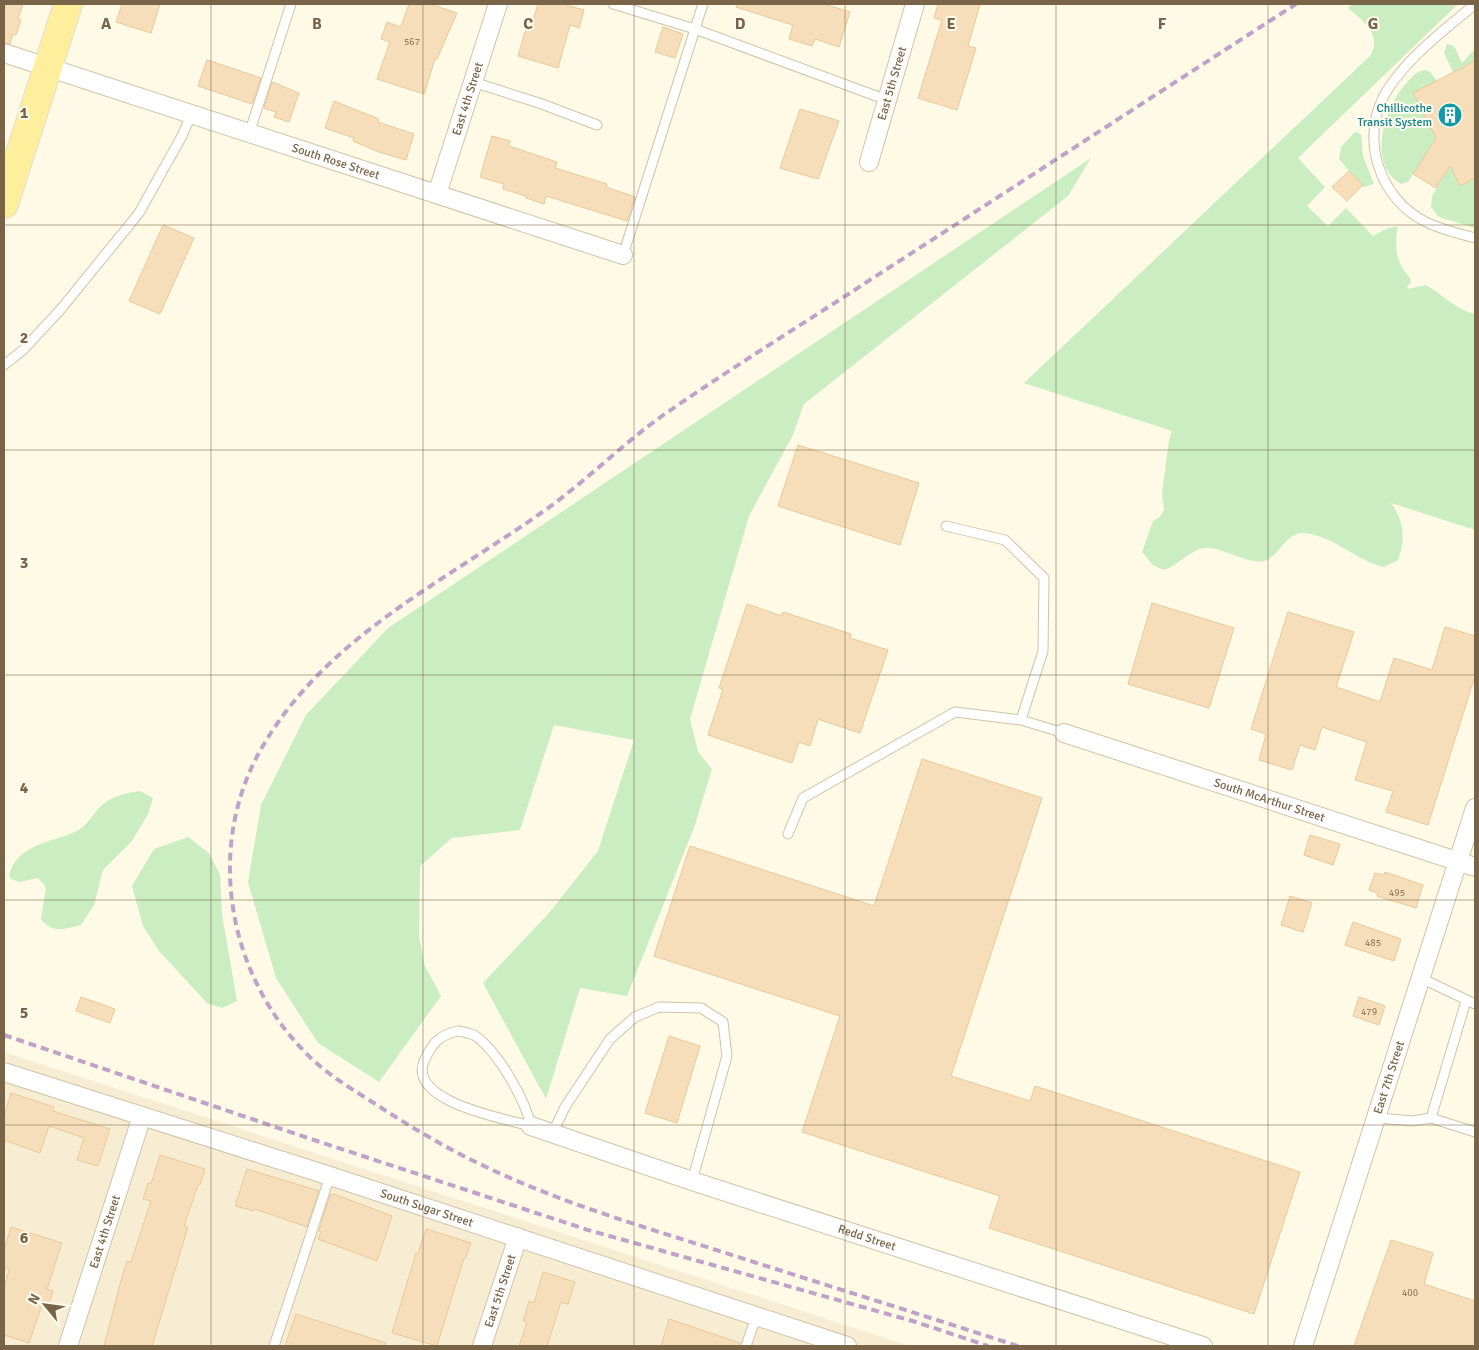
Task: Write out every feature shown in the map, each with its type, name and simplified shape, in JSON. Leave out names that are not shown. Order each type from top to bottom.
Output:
[{"type":"main road","points":[[4,204],[68,4]]},
{"type":"street","name":"East 4th Street","points":[[437,194],[498,4]]},
{"type":"street","name":"East 5th Street","points":[[869,162],[914,4]]},
{"type":"street","name":"South Rose Street","points":[[4,53],[623,255]]},
{"type":"street","name":"South McArthur Street","points":[[1064,733],[1475,867]]},
{"type":"street","name":"East 7th Street","points":[[1302,1346],[1377,1118],[1475,808]]},
{"type":"street","name":"South Sugar Street","points":[[4,1072],[518,1237],[756,1318],[847,1346]]},
{"type":"street","name":"East 4th Street","points":[[68,1346],[142,1116]]},
{"type":"street","name":"Redd Street","points":[[531,1126],[692,1181],[1203,1346]]},
{"type":"street","name":"East 5th Street","points":[[482,1346],[518,1237]]},
{"type":"lane","points":[[249,134],[290,4]]},
{"type":"lane","points":[[613,4],[695,29],[887,100]]},
{"type":"lane","points":[[623,255],[703,4]]},
{"type":"lane","points":[[1474,4],[1413,59],[1388,88],[1375,112],[1372,133],[1377,164],[1390,190],[1407,209],[1428,223],[1475,238]]},
{"type":"lane","points":[[473,82],[542,104],[596,125]]},
{"type":"lane","points":[[4,365],[23,350],[61,309],[138,213],[182,136],[191,115]]},
{"type":"lane","points":[[946,526],[1005,540],[1044,578],[1042,651],[1021,720]]},
{"type":"lane","points":[[788,834],[803,798],[955,712],[1021,720],[1064,733]]},
{"type":"lane","points":[[1421,978],[1471,1002],[1430,1118]]},
{"type":"lane","points":[[552,1134],[565,1107],[610,1039],[635,1017],[659,1006],[701,1008],[723,1022],[727,1056],[692,1181]]},
{"type":"lane","points":[[458,1031],[476,1036],[506,1072],[531,1126],[468,1109],[433,1092],[425,1081],[422,1064],[432,1044],[444,1034],[458,1031]]},
{"type":"lane","points":[[1377,1118],[1413,1121],[1430,1118],[1475,1132]]},
{"type":"lane","points":[[274,1346],[330,1176]]},
{"type":"lane","points":[[746,1346],[756,1318]]},
{"type":"shaded area","points":[[4,1052],[910,1346],[4,1346]]},
{"type":"green space","points":[[1352,4],[1458,4],[1298,158],[1325,187],[1307,206],[1328,226],[1346,208],[1373,236],[1386,229],[1398,226],[1396,237],[1397,254],[1400,264],[1411,282],[1407,287],[1408,289],[1426,285],[1455,305],[1475,314],[1475,530],[1391,503],[1399,517],[1403,537],[1398,560],[1384,567],[1374,564],[1323,538],[1303,533],[1292,536],[1267,560],[1254,561],[1215,549],[1202,548],[1164,570],[1153,565],[1142,552],[1153,521],[1160,517],[1164,510],[1162,493],[1169,440],[1172,431],[1024,383],[1370,56],[1374,41],[1373,35],[1365,23],[1348,8]]},
{"type":"green space","points":[[1447,44],[1454,46],[1462,63],[1475,49],[1475,66],[1473,62],[1453,72],[1444,53]]},
{"type":"green space","points":[[1425,70],[1430,72],[1437,81],[1436,138],[1408,182],[1401,184],[1391,175],[1384,164],[1382,136],[1390,108],[1397,96],[1413,76]]},
{"type":"green space","points":[[1355,132],[1361,134],[1363,156],[1374,184],[1363,187],[1339,159],[1341,147]]},
{"type":"green space","points":[[1091,158],[1068,196],[804,404],[793,435],[749,516],[690,719],[698,752],[712,769],[695,825],[627,996],[580,988],[546,1099],[483,983],[549,913],[598,851],[634,740],[554,725],[520,830],[452,838],[420,866],[419,937],[425,966],[441,996],[379,1082],[318,1043],[276,978],[248,882],[261,805],[306,715],[388,628]]},
{"type":"green space","points":[[1450,166],[1460,186],[1475,178],[1475,228],[1439,217],[1431,207],[1432,196]]},
{"type":"green space","points":[[140,791],[153,798],[148,814],[132,841],[103,870],[94,905],[81,925],[54,929],[45,924],[41,919],[46,887],[38,878],[19,882],[11,879],[9,875],[13,864],[28,850],[80,829],[98,809],[112,798]]},
{"type":"green space","points":[[188,837],[209,853],[220,875],[222,915],[237,1001],[222,1008],[207,1003],[159,951],[143,926],[132,886],[154,849]]},
{"type":"building","points":[[4,4],[23,4],[18,19],[21,20],[16,35],[13,34],[10,44],[4,43]]},
{"type":"building","points":[[122,4],[160,4],[151,33],[116,22]]},
{"type":"building","points":[[409,4],[430,4],[457,13],[437,59],[435,59],[424,94],[377,79],[390,42],[381,39],[387,22],[401,27]]},
{"type":"building","points":[[538,4],[562,4],[584,10],[579,28],[570,25],[558,68],[518,56],[528,22],[532,24]]},
{"type":"building","points":[[737,4],[824,4],[850,12],[839,47],[815,39],[812,46],[789,39],[793,25],[736,7]]},
{"type":"building","points":[[938,4],[980,4],[968,46],[976,48],[957,110],[918,98],[942,20],[934,18]]},
{"type":"building","points":[[663,27],[683,34],[675,58],[655,52]]},
{"type":"building","points":[[207,60],[261,78],[252,104],[198,86]]},
{"type":"building","name":"Chillicothe Transit System","points":[[1475,61],[1475,178],[1460,186],[1450,166],[1436,188],[1413,174],[1436,138],[1413,93]]},
{"type":"building","points":[[272,82],[299,93],[289,122],[274,117],[276,112],[264,108]]},
{"type":"building","points":[[334,101],[379,119],[378,122],[414,134],[406,160],[379,152],[353,141],[354,138],[325,128]]},
{"type":"building","points":[[800,109],[839,121],[818,179],[780,168]]},
{"type":"building","points":[[492,136],[510,141],[509,146],[557,162],[555,168],[607,184],[606,187],[635,197],[627,221],[546,196],[544,204],[503,189],[504,184],[480,177]]},
{"type":"building","points":[[1349,171],[1363,185],[1347,201],[1332,187]]},
{"type":"building","points":[[163,225],[194,238],[160,314],[129,301]]},
{"type":"building","points":[[798,445],[919,483],[900,545],[778,506]]},
{"type":"building","points":[[1152,603],[1234,628],[1209,708],[1128,684]]},
{"type":"building","points":[[747,604],[782,616],[783,612],[851,634],[850,638],[888,650],[860,733],[818,719],[810,746],[799,742],[792,763],[708,735],[723,689],[719,688]]},
{"type":"building","points":[[1288,612],[1354,632],[1336,687],[1380,702],[1394,658],[1432,670],[1445,627],[1475,636],[1475,676],[1428,825],[1386,812],[1393,791],[1355,780],[1367,742],[1322,727],[1315,750],[1300,745],[1292,770],[1259,760],[1266,734],[1251,729]]},
{"type":"building","points":[[922,759],[1042,798],[951,1076],[1030,1101],[1035,1086],[1300,1172],[1254,1314],[989,1228],[1000,1196],[802,1132],[840,1016],[654,956],[690,846],[874,906]]},
{"type":"building","points":[[1310,835],[1340,844],[1333,865],[1304,855]]},
{"type":"building","points":[[1385,872],[1423,885],[1416,908],[1377,896],[1378,893],[1369,890],[1375,873],[1384,875]]},
{"type":"building","points":[[1290,896],[1312,903],[1303,932],[1281,925]]},
{"type":"building","points":[[1353,922],[1401,939],[1394,961],[1345,945]]},
{"type":"building","points":[[81,997],[115,1009],[110,1023],[76,1011]]},
{"type":"building","points":[[1359,997],[1385,1006],[1379,1025],[1353,1016]]},
{"type":"building","points":[[669,1036],[700,1046],[677,1123],[645,1113]]},
{"type":"building","points":[[11,1093],[54,1107],[53,1111],[110,1129],[98,1166],[77,1160],[84,1138],[49,1126],[40,1153],[4,1140],[4,1117]]},
{"type":"building","points":[[160,1155],[205,1169],[184,1226],[188,1227],[152,1346],[104,1346],[127,1261],[131,1262],[151,1201],[143,1199],[148,1183],[151,1184]]},
{"type":"building","points":[[247,1169],[319,1191],[307,1227],[255,1209],[254,1211],[235,1206]]},
{"type":"building","points":[[334,1194],[392,1216],[377,1261],[318,1239],[330,1195]]},
{"type":"building","points":[[11,1227],[62,1243],[47,1289],[53,1291],[48,1307],[42,1305],[29,1343],[4,1335],[4,1288],[9,1270],[4,1268],[4,1250]]},
{"type":"building","points":[[426,1229],[471,1243],[464,1258],[437,1346],[392,1333],[416,1253],[418,1254]]},
{"type":"building","points":[[1391,1240],[1433,1253],[1424,1284],[1475,1301],[1475,1346],[1354,1346]]},
{"type":"building","points":[[543,1272],[575,1282],[568,1304],[561,1302],[547,1346],[519,1346],[527,1322],[523,1321],[529,1301],[534,1303]]},
{"type":"building","points":[[296,1314],[386,1343],[385,1346],[285,1346]]},
{"type":"building","points":[[669,1319],[740,1343],[740,1346],[661,1346]]},
{"type":"railway","points":[[1018,1346],[624,1221],[539,1190],[444,1146],[345,1084],[312,1059],[284,1027],[261,992],[244,954],[234,913],[230,872],[233,830],[243,790],[260,751],[286,712],[316,677],[386,617],[541,513],[572,490],[646,428],[688,398],[1296,4]]},
{"type":"railway","points":[[4,1035],[588,1230],[916,1322],[988,1346]]},
{"type":"place","name":"Chillicothe Transit System","points":[[1450,115]]}]
